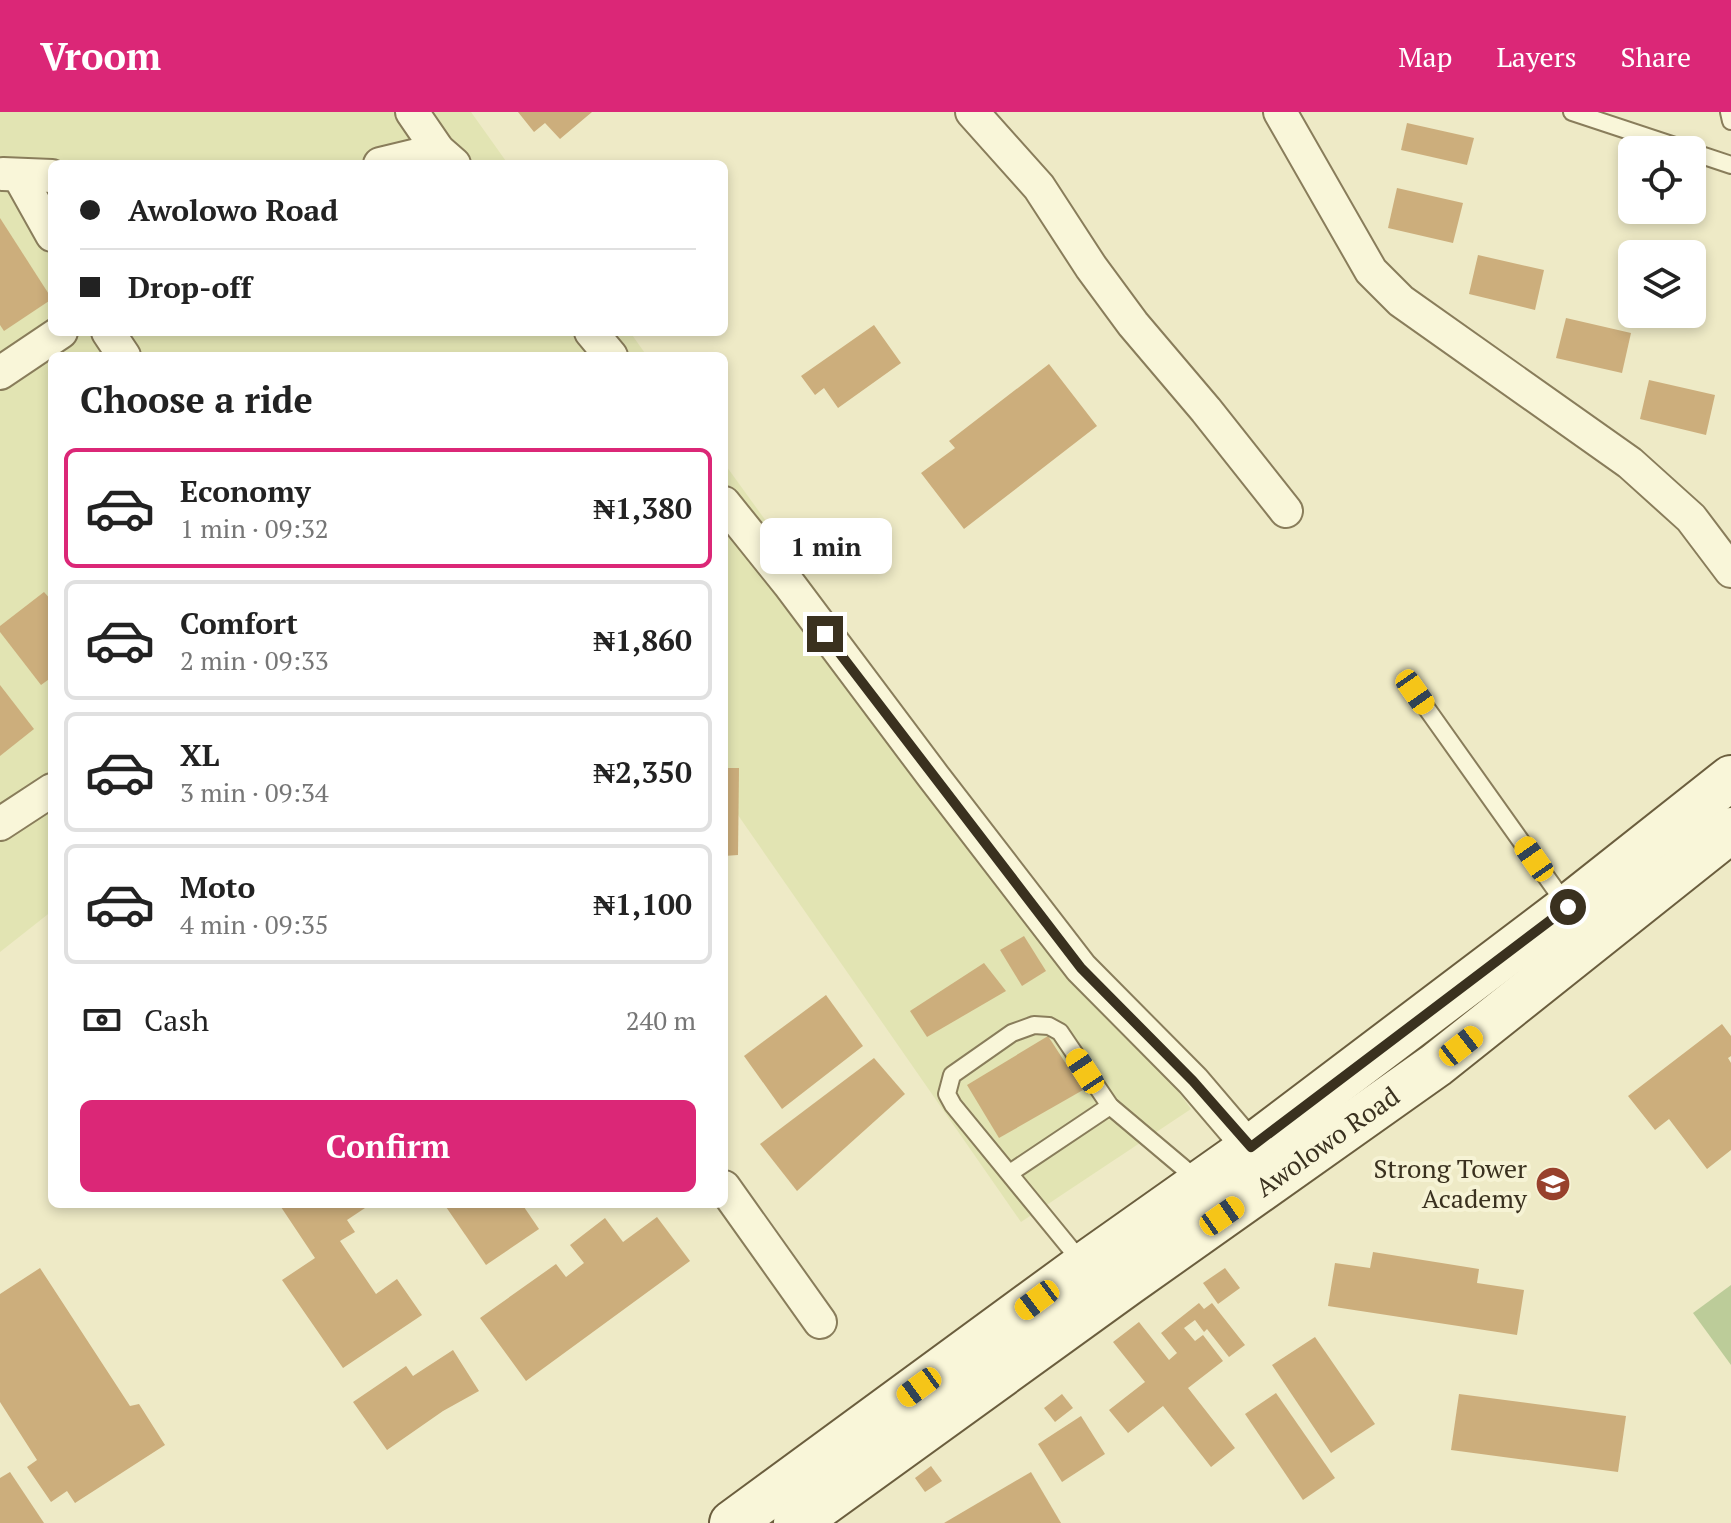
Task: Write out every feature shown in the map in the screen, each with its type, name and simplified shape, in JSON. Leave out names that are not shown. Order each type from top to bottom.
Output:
[{"type":"main road","name":"Awolowo Road","points":[[732,1523],[787,1513],[1263,1163],[1568,907],[1731,778]]},
{"type":"main road","name":"Awolowo Road","points":[[787,1513],[1084,1265],[1201,1182],[1263,1163],[1436,1065],[1731,830]]},
{"type":"street","points":[[412,112],[446,157]]},
{"type":"street","points":[[972,112],[1039,187],[1133,324],[1286,511]]},
{"type":"street","points":[[1280,112],[1371,271],[1401,301],[1630,463],[1691,518],[1731,571]]},
{"type":"street","points":[[418,160],[446,157]]},
{"type":"street","points":[[10,175],[48,176]]},
{"type":"street","points":[[10,175],[48,229]]},
{"type":"street","points":[[0,373],[55,336]]},
{"type":"street","points":[[594,336],[608,352]]},
{"type":"street","points":[[728,508],[1081,968],[1193,1081],[1263,1163]]},
{"type":"street","points":[[0,824],[48,793]]},
{"type":"street","points":[[728,1193],[820,1322]]},
{"type":"lane","points":[[1572,112],[1644,136]]},
{"type":"lane","points":[[1729,112],[1731,121]]},
{"type":"lane","points":[[1706,157],[1731,165]]},
{"type":"lane","points":[[1415,692],[1568,907]]},
{"type":"lane","points":[[1084,1265],[953,1105],[947,1094],[952,1075],[1012,1033],[1034,1025],[1049,1026],[1060,1032],[1110,1106],[1201,1182]]},
{"type":"lane","points":[[1010,1173],[1110,1106]]},
{"type":"green space","points":[[0,112],[471,112],[505,160],[48,160],[48,336],[633,336],[644,352],[48,352],[48,914],[0,952]]},
{"type":"green space","points":[[728,469],[1191,1109],[1021,1222],[728,801]]},
{"type":"green space","points":[[1731,1285],[1731,1365],[1693,1313]]},
{"type":"building","points":[[518,112],[592,112],[560,139],[545,123],[534,132]]},
{"type":"building","points":[[1407,123],[1474,138],[1467,165],[1401,150]]},
{"type":"building","points":[[1397,188],[1463,203],[1453,243],[1388,228]]},
{"type":"building","points":[[0,218],[48,293],[48,302],[4,331],[0,325]]},
{"type":"building","points":[[1478,255],[1544,270],[1535,310],[1469,294]]},
{"type":"building","points":[[1566,318],[1631,333],[1622,373],[1556,358]]},
{"type":"building","points":[[874,325],[901,363],[838,408],[824,388],[815,395],[801,376]]},
{"type":"building","points":[[1049,364],[1097,426],[964,529],[921,473],[955,448],[949,441]]},
{"type":"building","points":[[1649,380],[1715,395],[1706,435],[1640,419]]},
{"type":"building","points":[[44,592],[48,596],[48,680],[41,685],[0,632],[0,626]]},
{"type":"building","points":[[0,685],[34,729],[0,756]]},
{"type":"building","points":[[728,768],[739,768],[738,855],[728,856]]},
{"type":"building","points":[[1024,936],[1046,971],[1022,986],[1000,950]]},
{"type":"building","points":[[984,963],[1006,991],[927,1037],[910,1011]]},
{"type":"building","points":[[826,995],[863,1046],[782,1109],[744,1056]]},
{"type":"building","points":[[1722,1024],[1731,1036],[1731,1056],[1728,1058],[1731,1063],[1731,1150],[1707,1169],[1669,1119],[1655,1130],[1628,1096]]},
{"type":"building","points":[[1048,1036],[1083,1090],[999,1138],[967,1085]]},
{"type":"building","points":[[874,1058],[905,1094],[797,1191],[760,1144]]},
{"type":"building","points":[[282,1208],[365,1208],[347,1220],[355,1232],[340,1241],[376,1294],[397,1279],[422,1315],[343,1368],[282,1280],[315,1258]]},
{"type":"building","points":[[447,1208],[525,1208],[539,1229],[486,1265]]},
{"type":"building","points":[[657,1217],[690,1261],[526,1381],[480,1318],[556,1264],[566,1277],[584,1263],[570,1245],[605,1218],[623,1242]]},
{"type":"building","points":[[1373,1252],[1479,1269],[1477,1283],[1524,1290],[1517,1335],[1328,1306],[1335,1263],[1370,1268]]},
{"type":"building","points":[[40,1268],[130,1406],[139,1404],[165,1445],[75,1503],[67,1491],[51,1502],[27,1467],[37,1460],[0,1402],[0,1294]]},
{"type":"building","points":[[1225,1268],[1240,1288],[1218,1304],[1203,1283]]},
{"type":"building","points":[[1199,1303],[1204,1309],[1212,1303],[1245,1345],[1229,1357],[1207,1329],[1204,1332],[1195,1320],[1184,1328],[1195,1341],[1203,1335],[1223,1361],[1188,1388],[1235,1448],[1211,1467],[1163,1406],[1128,1433],[1109,1410],[1145,1382],[1113,1342],[1139,1322],[1169,1360],[1177,1353],[1161,1333]]},
{"type":"building","points":[[1315,1337],[1375,1424],[1331,1453],[1272,1365]]},
{"type":"building","points":[[453,1350],[479,1391],[443,1411],[387,1450],[353,1402],[406,1366],[413,1376]]},
{"type":"building","points":[[1276,1393],[1335,1478],[1303,1500],[1245,1414]]},
{"type":"building","points":[[1062,1394],[1073,1408],[1055,1422],[1044,1408]]},
{"type":"building","points":[[1459,1394],[1626,1416],[1618,1472],[1451,1450]]},
{"type":"building","points":[[1081,1416],[1105,1454],[1062,1482],[1038,1444]]},
{"type":"building","points":[[931,1466],[942,1481],[925,1492],[915,1478]]},
{"type":"building","points":[[10,1472],[44,1523],[0,1523],[0,1478]]},
{"type":"building","points":[[1031,1472],[1061,1523],[944,1523]]},
{"type":"place","name":"Strong Tower Academy","points":[[1553,1184]]},
{"type":"route","points":[[825,634],[1081,968],[1193,1081],[1251,1147],[1568,907]]}]
